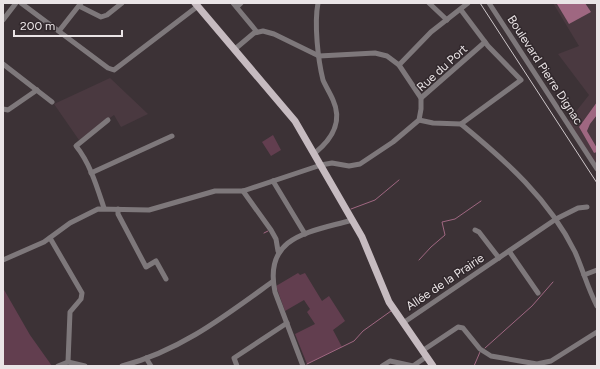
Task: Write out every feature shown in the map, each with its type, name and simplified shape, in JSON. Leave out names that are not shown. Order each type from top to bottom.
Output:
[{"type":"main road","points":[[197,4],[285,107],[315,153],[366,244],[385,294],[432,366]]},
{"type":"street","points":[[3,20],[16,3]]},
{"type":"street","points":[[21,3],[108,68],[114,70],[197,4]]},
{"type":"street","points":[[59,31],[80,5],[101,17],[107,15],[122,3]]},
{"type":"street","points":[[242,3],[235,5],[257,32],[274,34],[319,56],[375,53],[387,56],[399,65],[421,98]]},
{"type":"street","points":[[315,153],[328,141],[334,132],[337,115],[336,108],[324,81],[319,56],[318,3]]},
{"type":"street","points":[[429,3],[447,20]]},
{"type":"street","points":[[399,65],[447,20],[468,3]]},
{"type":"street","name":"Boulevard Pierre Dignac","points":[[489,3],[597,169]]},
{"type":"street","points":[[3,260],[50,238],[86,213],[104,208],[149,210],[215,191],[243,191],[321,165],[332,163],[349,166],[360,164],[393,142],[419,120],[433,123],[461,124],[521,80],[485,42],[461,10]]},
{"type":"street","points":[[235,49],[257,32]]},
{"type":"street","name":"Rue du Port","points":[[419,120],[421,98],[485,42]]},
{"type":"street","points":[[3,64],[52,102]]},
{"type":"street","points":[[3,109],[8,110],[37,90]]},
{"type":"street","points":[[104,208],[82,153],[76,146],[108,120]]},
{"type":"street","points":[[461,124],[516,171],[556,219],[575,253],[597,306]]},
{"type":"street","points":[[91,173],[172,136]]},
{"type":"street","points":[[273,181],[305,234]]},
{"type":"street","points":[[243,191],[276,239],[278,251],[274,262],[272,282],[303,366]]},
{"type":"street","name":"Allée de la Prairie","points":[[403,323],[556,219],[578,208],[587,207]]},
{"type":"street","points":[[118,209],[118,214],[146,268],[156,261],[166,279]]},
{"type":"street","points":[[278,251],[295,238],[352,220]]},
{"type":"street","name":"Allée de la Prairie","points":[[475,230],[479,232],[499,258]]},
{"type":"street","points":[[50,238],[82,294],[79,301],[70,312],[68,362]]},
{"type":"street","points":[[509,251],[538,293]]},
{"type":"street","points":[[584,275],[597,270]]},
{"type":"street","points":[[122,366],[146,358],[202,332],[272,282]]},
{"type":"street","points":[[237,366],[234,358],[287,323]]},
{"type":"street","points":[[422,351],[458,327],[463,328],[480,349],[491,356],[537,364],[551,361],[597,332]]},
{"type":"street","points":[[382,366],[390,361],[413,366],[426,357]]},
{"type":"street","points":[[146,358],[151,366]]},
{"type":"street","points":[[58,366],[68,362],[84,366]]},
{"type":"shaded area","points":[[553,3],[597,3],[597,102],[579,127],[594,153],[597,152],[597,167],[567,123],[589,95],[558,54],[579,46]]},
{"type":"shaded area","points":[[585,3],[591,12],[569,24],[557,4]]},
{"type":"shaded area","points":[[110,78],[148,114],[121,127],[114,115],[79,140],[54,104]]},
{"type":"shaded area","points":[[597,102],[597,115],[587,131],[597,148],[597,152],[594,153],[579,127]]},
{"type":"shaded area","points":[[597,115],[597,148],[587,131]]},
{"type":"shaded area","points":[[273,135],[281,150],[271,156],[262,142]]},
{"type":"shaded area","points":[[298,273],[300,275],[305,273],[322,301],[329,296],[345,321],[333,330],[342,347],[307,364],[295,334],[315,324],[307,312],[310,309],[304,300],[285,311],[276,286]]},
{"type":"shaded area","points":[[3,288],[30,335],[52,366],[3,366]]},
{"type":"waterway","points":[[351,209],[375,200],[399,180]]},
{"type":"waterway","points":[[419,260],[445,235],[442,222],[455,219],[481,201]]},
{"type":"waterway","points":[[264,233],[268,231]]},
{"type":"waterway","points":[[485,348],[532,306],[553,282]]},
{"type":"waterway","points":[[307,364],[354,341],[363,331],[391,311]]},
{"type":"waterway","points":[[474,366],[480,352]]},
{"type":"railway","points":[[480,3],[597,183]]}]
